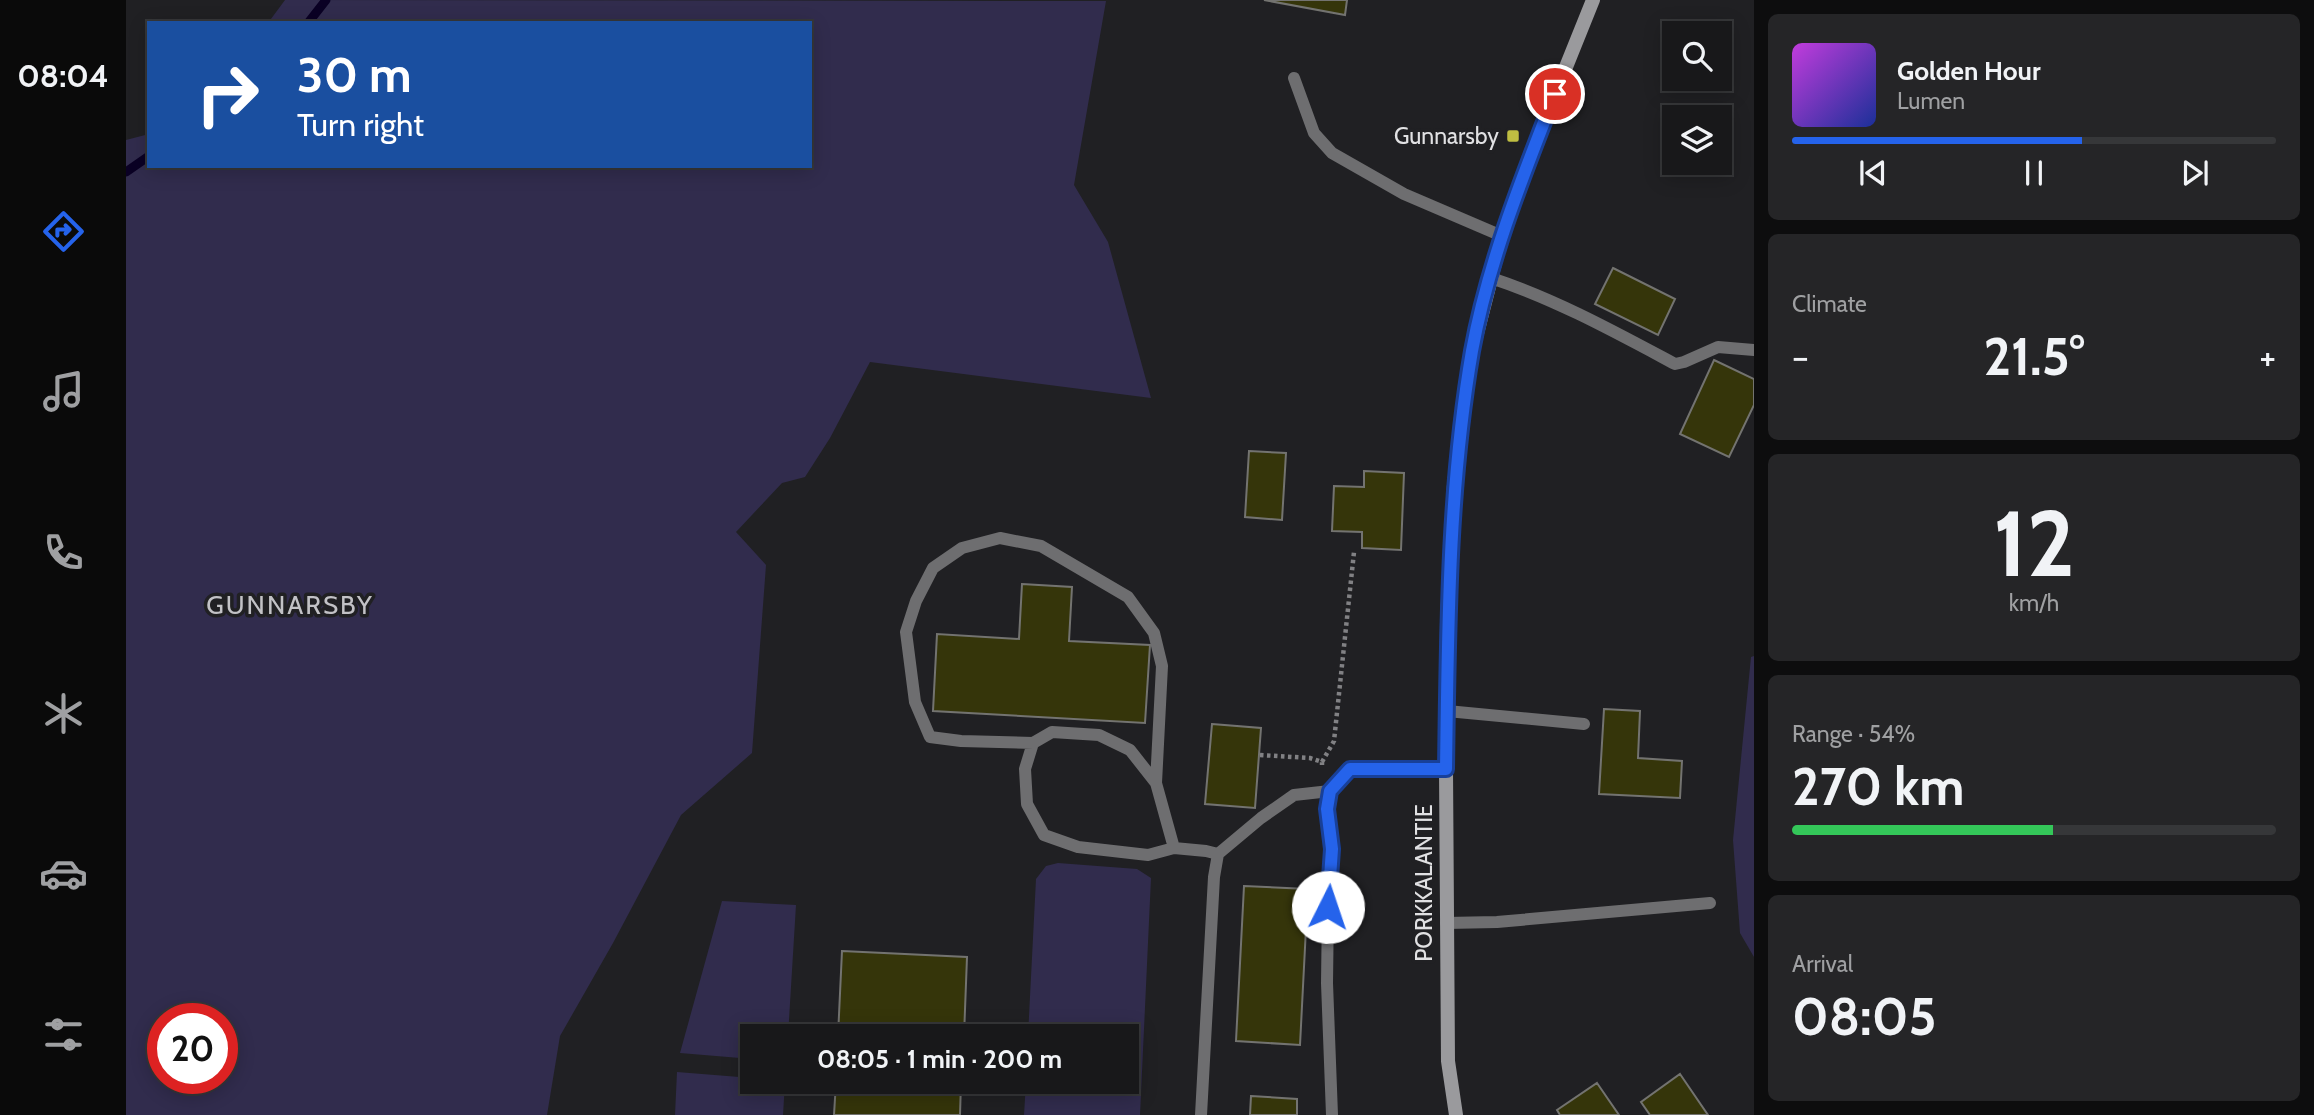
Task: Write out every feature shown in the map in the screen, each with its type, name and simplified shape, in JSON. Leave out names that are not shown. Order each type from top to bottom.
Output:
[{"type":"street","name":"PORKKALANTIE","points":[[1456,1115],[1448,1062],[1446,923],[1447,621],[1454,484],[1473,349],[1502,236],[1525,169],[1593,0]]},
{"type":"lane","points":[[1294,78],[1314,133],[1332,153],[1404,194],[1502,236]]},
{"type":"lane","points":[[1491,278],[1523,289],[1594,321],[1675,363],[1684,362],[1718,347],[1754,350]]},
{"type":"lane","points":[[1156,783],[1130,750],[1099,735],[1052,732],[1033,743],[961,741],[930,737],[915,702],[906,632],[916,601],[933,568],[962,548],[1000,538],[1041,546],[1128,597],[1154,633],[1162,666],[1156,783],[1174,848]]},
{"type":"lane","points":[[1447,711],[1584,724]]},
{"type":"lane","points":[[1033,743],[1025,769],[1027,804],[1044,835],[1078,847],[1148,855],[1174,848],[1206,850],[1218,854]]},
{"type":"lane","points":[[1332,1115],[1327,983],[1332,849],[1327,809],[1330,791],[1350,769],[1446,769]]},
{"type":"lane","points":[[1201,1115],[1214,877],[1218,854],[1294,795],[1330,791]]},
{"type":"lane","points":[[1446,923],[1497,922],[1710,904]]},
{"type":"path","points":[[1322,762],[1334,741],[1354,552]]},
{"type":"path","points":[[1260,755],[1310,758]]},
{"type":"shaded area","points":[[285,0],[1106,1],[1074,185],[1108,242],[1151,398],[870,362],[830,438],[805,477],[782,483],[736,532],[766,565],[752,753],[681,815],[560,1036],[547,1115],[126,1115],[126,140],[147,135],[147,168],[812,168],[812,21],[269,21]]},
{"type":"shaded area","points":[[1754,656],[1754,957],[1740,933],[1733,840],[1751,657]]},
{"type":"shaded area","points":[[1058,863],[1137,869],[1151,878],[1140,1115],[1024,1115],[1025,1094],[1139,1094],[1139,1024],[1029,1024],[1036,879],[1046,866]]},
{"type":"shaded area","points":[[722,901],[796,905],[789,1024],[740,1024],[740,1058],[680,1053]]},
{"type":"shaded area","points":[[677,1072],[740,1077],[740,1094],[784,1094],[783,1115],[675,1115]]},
{"type":"building","points":[[1264,0],[1347,0],[1345,15]]},
{"type":"building","points":[[1613,268],[1675,299],[1658,335],[1595,304]]},
{"type":"building","points":[[1714,360],[1754,379],[1754,405],[1729,457],[1680,434]]},
{"type":"building","points":[[1249,451],[1286,453],[1282,520],[1245,517]]},
{"type":"building","points":[[1364,471],[1404,473],[1401,550],[1362,548],[1362,532],[1332,531],[1334,486],[1364,487]]},
{"type":"building","points":[[1022,584],[1072,587],[1069,641],[1150,645],[1145,723],[933,711],[937,634],[1019,639]]},
{"type":"building","points":[[1604,709],[1640,711],[1638,758],[1682,761],[1680,798],[1599,794]]},
{"type":"building","points":[[1212,724],[1261,728],[1255,808],[1205,804]]},
{"type":"building","points":[[1244,886],[1308,889],[1300,1045],[1236,1041]]},
{"type":"building","points":[[842,951],[967,957],[964,1024],[839,1024]]},
{"type":"building","points":[[1680,1074],[1708,1115],[1650,1115],[1641,1102]]},
{"type":"building","points":[[1597,1083],[1619,1115],[1560,1115],[1557,1110]]},
{"type":"building","points":[[835,1094],[961,1094],[960,1115],[834,1115]]},
{"type":"building","points":[[1251,1096],[1297,1099],[1297,1115],[1250,1115]]},
{"type":"waterway","points":[[310,21],[326,0]]},
{"type":"waterway","points":[[126,172],[147,157]]},
{"type":"place","name":"Gunnarsby","points":[[1513,136]]},
{"type":"district","name":"GUNNARSBY","points":[[290,605]]},
{"type":"route","points":[[1328,907],[1332,849],[1327,809],[1330,791],[1350,769],[1446,769],[1447,621],[1454,484],[1473,349],[1502,236],[1555,94]]}]
